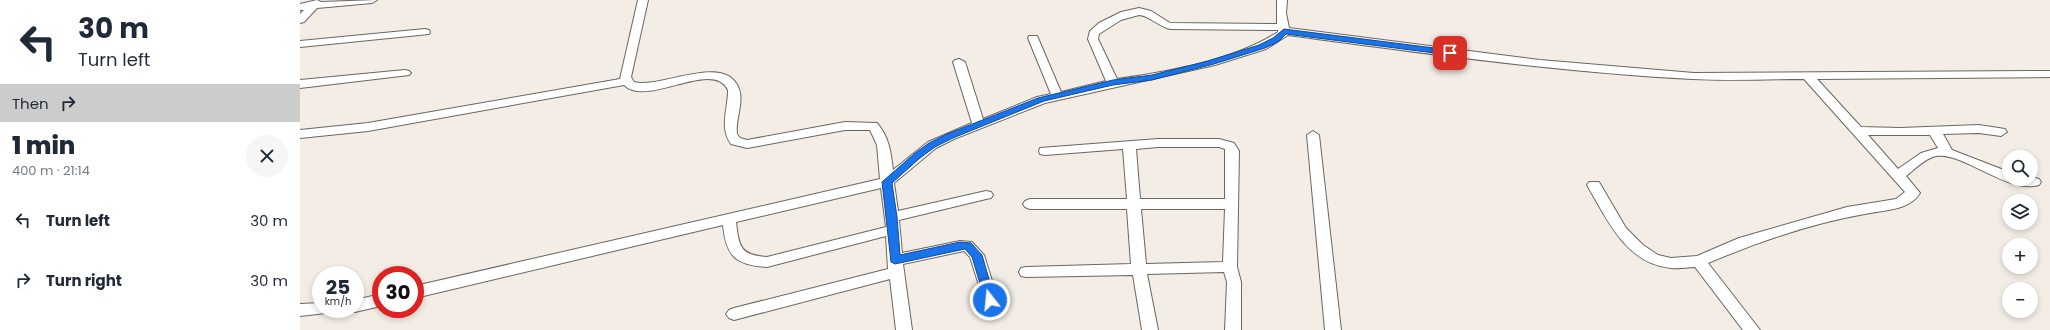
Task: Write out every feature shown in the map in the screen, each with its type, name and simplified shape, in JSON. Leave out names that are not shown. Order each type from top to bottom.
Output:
[{"type":"street","points":[[300,7],[317,3],[372,0]]},
{"type":"street","points":[[643,0],[625,77],[633,86],[645,87],[692,78],[714,76],[723,78],[730,82],[734,95],[729,131],[735,141],[747,144],[845,126],[873,126],[880,132],[883,140],[895,266],[904,330]]},
{"type":"street","points":[[1142,0],[1142,11]]},
{"type":"street","points":[[424,290],[887,182],[932,145],[978,124],[1041,100],[1057,95],[1113,83],[1152,77],[1211,63],[1262,47],[1275,40],[1284,29],[1281,13],[1282,0]]},
{"type":"street","points":[[300,20],[317,3]]},
{"type":"street","points":[[1113,83],[1093,39],[1094,33],[1100,27],[1117,18],[1142,11],[1146,12],[1161,25],[1284,29],[1492,58],[1644,73],[1694,76],[2050,74]]},
{"type":"street","points":[[300,44],[425,32]]},
{"type":"street","points":[[1033,38],[1057,95]]},
{"type":"street","points":[[959,62],[978,124]]},
{"type":"street","points":[[300,84],[405,72]]},
{"type":"street","points":[[1594,185],[1621,231],[1638,249],[1654,259],[1671,264],[1699,261],[1751,240],[1847,212],[1900,203],[1913,193],[1807,75]]},
{"type":"street","points":[[300,134],[368,127],[627,81]]},
{"type":"street","points":[[1858,131],[1900,132],[1979,129],[2001,132]]},
{"type":"street","points":[[1933,130],[1939,137],[1947,152]]},
{"type":"street","points":[[1312,135],[1333,330]]},
{"type":"street","points":[[1045,151],[1129,145],[1219,143],[1230,146],[1233,151],[1230,267],[1234,282],[1233,330]]},
{"type":"street","points":[[1129,145],[1139,270],[1150,330]]},
{"type":"street","points":[[1899,176],[1913,163],[1934,152],[1947,152],[2002,174]]},
{"type":"street","points":[[729,218],[732,245],[735,252],[742,258],[755,262],[767,262],[892,223],[986,196]]},
{"type":"street","points":[[1030,204],[1232,204]]},
{"type":"street","points":[[734,314],[960,246],[967,246],[977,255],[990,300]]},
{"type":"street","points":[[1699,261],[1752,330]]},
{"type":"street","points":[[1026,272],[1230,267]]},
{"type":"street","points":[[300,310],[312,309]]},
{"type":"route","points":[[990,300],[977,255],[967,246],[960,246],[895,260],[892,217],[887,182],[932,145],[998,116],[1041,100],[1079,90],[1152,77],[1211,63],[1262,47],[1275,40],[1284,33],[1284,31],[1450,53]]}]
